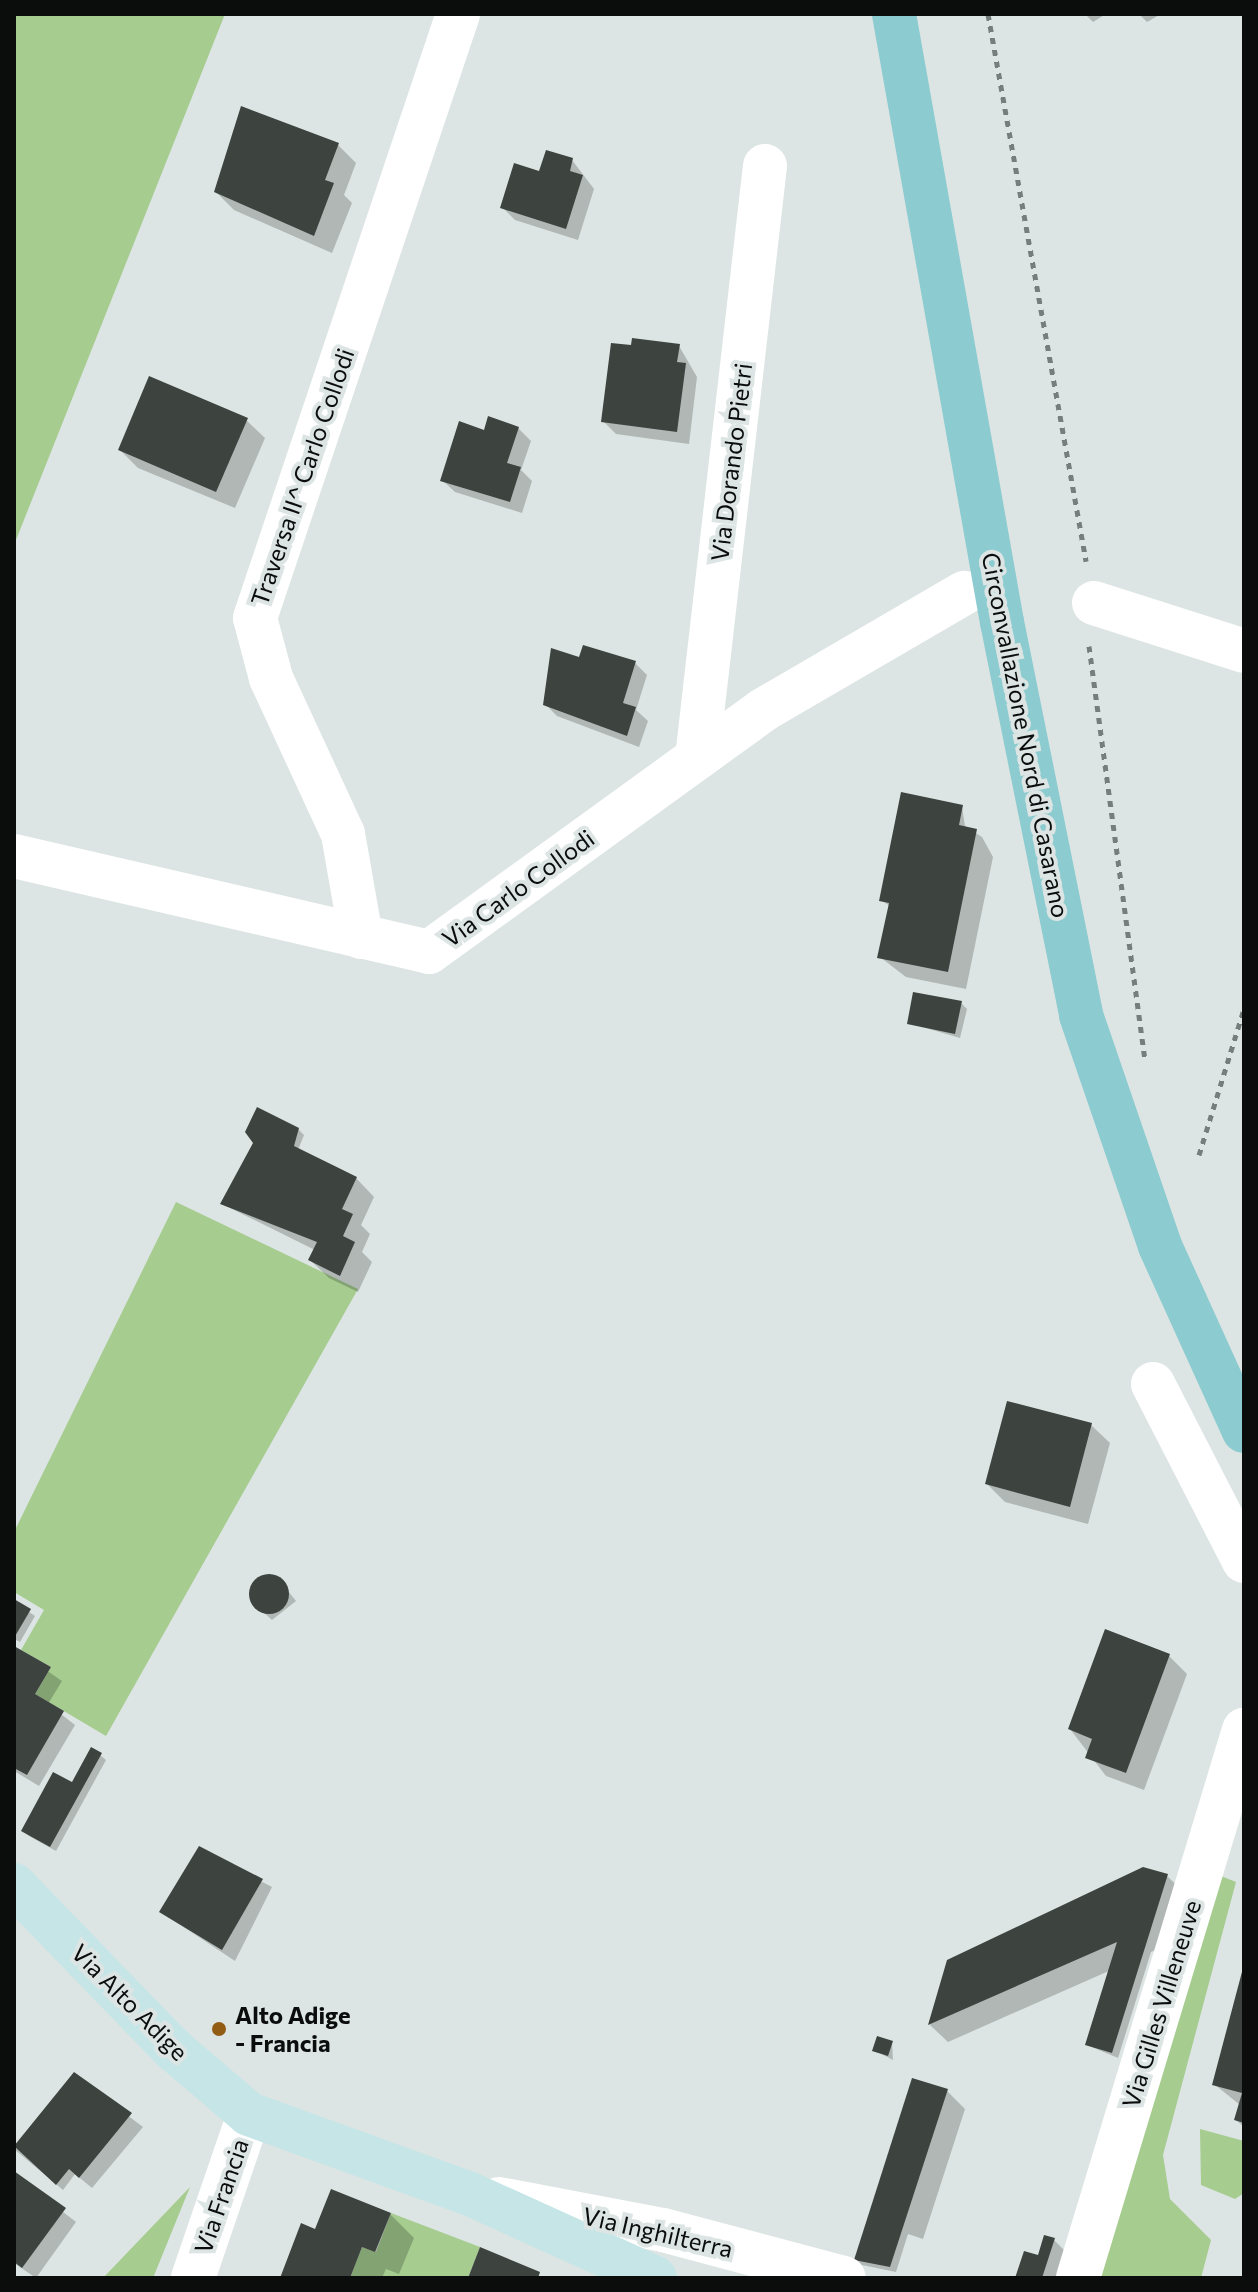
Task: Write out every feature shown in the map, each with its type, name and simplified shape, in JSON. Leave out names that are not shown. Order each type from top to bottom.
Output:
[{"type":"main road","name":"Circonvallazione Nord di Casarano","points":[[894,14],[1002,622],[1081,1015],[1160,1246],[1244,1431]]},
{"type":"street","name":"Traversa II^ Carlo Collodi","points":[[361,937],[343,834],[266,664],[255,618],[458,14]]},
{"type":"street","name":"Via Dorando Pietri","points":[[697,758],[765,166]]},
{"type":"street","name":"Via Carlo Collodi","points":[[14,856],[429,952],[763,710],[964,593]]},
{"type":"street","points":[[1094,603],[1244,651]]},
{"type":"street","points":[[1153,1384],[1244,1561]]},
{"type":"street","name":"Via Gilles Villeneuve","points":[[1078,2278],[1244,1730]]},
{"type":"street","name":"Via Alto Adige","points":[[14,1885],[173,2049],[249,2114]]},
{"type":"street","name":"Via Inghilterra","points":[[249,2114],[470,2194],[642,2275]]},
{"type":"street","name":"Via Francia","points":[[193,2278],[249,2114]]},
{"type":"street","name":"Via Inghilterra","points":[[470,2194],[663,2230],[844,2278]]},
{"type":"path","points":[[988,14],[1094,603],[1088,658],[1148,1078]]},
{"type":"path","points":[[1199,1155],[1244,1009]]},
{"type":"green space","points":[[14,14],[225,14],[14,545]]},
{"type":"green space","points":[[176,1202],[358,1289],[106,1736],[35,1694],[51,1667],[21,1650],[44,1610],[14,1592],[14,1532]]},
{"type":"green space","points":[[1221,1876],[1236,1882],[1163,2155],[1170,2199],[1211,2240],[1201,2278],[1099,2278]]},
{"type":"green space","points":[[1200,2129],[1244,2141],[1244,2193],[1235,2199],[1201,2185]]},
{"type":"green space","points":[[190,2187],[153,2278],[103,2278]]},
{"type":"green space","points":[[391,2213],[480,2247],[468,2278],[350,2278],[362,2247],[376,2252]]},
{"type":"building","points":[[241,106],[339,143],[325,180],[334,183],[314,236],[214,192]]},
{"type":"building","points":[[546,150],[573,158],[570,171],[583,175],[566,229],[500,208],[514,163],[539,171]]},
{"type":"building","points":[[632,338],[680,344],[677,362],[686,363],[677,432],[601,422],[611,343],[631,345]]},
{"type":"building","points":[[149,376],[248,418],[216,492],[118,450]]},
{"type":"building","points":[[488,416],[519,427],[507,463],[521,467],[510,502],[440,481],[459,421],[484,430]]},
{"type":"building","points":[[583,645],[636,661],[623,703],[636,707],[627,736],[543,705],[551,648],[579,657]]},
{"type":"building","points":[[901,792],[963,805],[959,825],[977,829],[948,972],[877,958],[889,903],[879,901]]},
{"type":"building","points":[[913,992],[962,1001],[955,1034],[907,1024]]},
{"type":"building","points":[[257,1107],[299,1128],[294,1146],[357,1177],[342,1209],[353,1214],[343,1236],[355,1242],[340,1276],[308,1260],[317,1242],[220,1204],[253,1143],[245,1132]]},
{"type":"building","points":[[1007,1401],[1092,1423],[1070,1507],[985,1484]]},
{"type":"building","points":[[269,1574],[283,1580],[289,1594],[283,1608],[269,1614],[255,1608],[249,1594],[255,1580]]},
{"type":"building","points":[[14,1599],[31,1609],[14,1638]]},
{"type":"building","points":[[1105,1629],[1170,1654],[1126,1773],[1085,1758],[1092,1739],[1068,1729]]},
{"type":"building","points":[[14,1646],[51,1667],[35,1694],[64,1711],[27,1775],[14,1768]]},
{"type":"building","points":[[91,1747],[102,1753],[50,1847],[21,1831],[53,1772],[72,1782]]},
{"type":"building","points":[[199,1846],[263,1879],[222,1950],[159,1912]]},
{"type":"building","points":[[1143,1867],[1168,1874],[1112,2053],[1085,2045],[1117,1942],[928,2025],[947,1960]]},
{"type":"building","points":[[1243,1968],[1244,2123],[1234,2120],[1242,2093],[1212,2085]]},
{"type":"building","points":[[877,2036],[893,2041],[888,2056],[872,2051]]},
{"type":"building","points":[[74,2072],[132,2113],[79,2178],[69,2169],[56,2185],[14,2146]]},
{"type":"building","points":[[912,2078],[948,2089],[890,2267],[854,2260]]},
{"type":"building","points":[[14,2171],[66,2208],[22,2268],[14,2262]]},
{"type":"building","points":[[331,2189],[391,2213],[375,2252],[362,2247],[350,2278],[280,2278],[301,2223],[315,2229]]},
{"type":"building","points":[[1044,2235],[1055,2238],[1042,2278],[1015,2278],[1024,2251],[1038,2255]]},
{"type":"building","points":[[480,2247],[540,2272],[538,2278],[468,2278]]},
{"type":"place","name":"Alto Adige - Francia","points":[[219,2029]]}]
